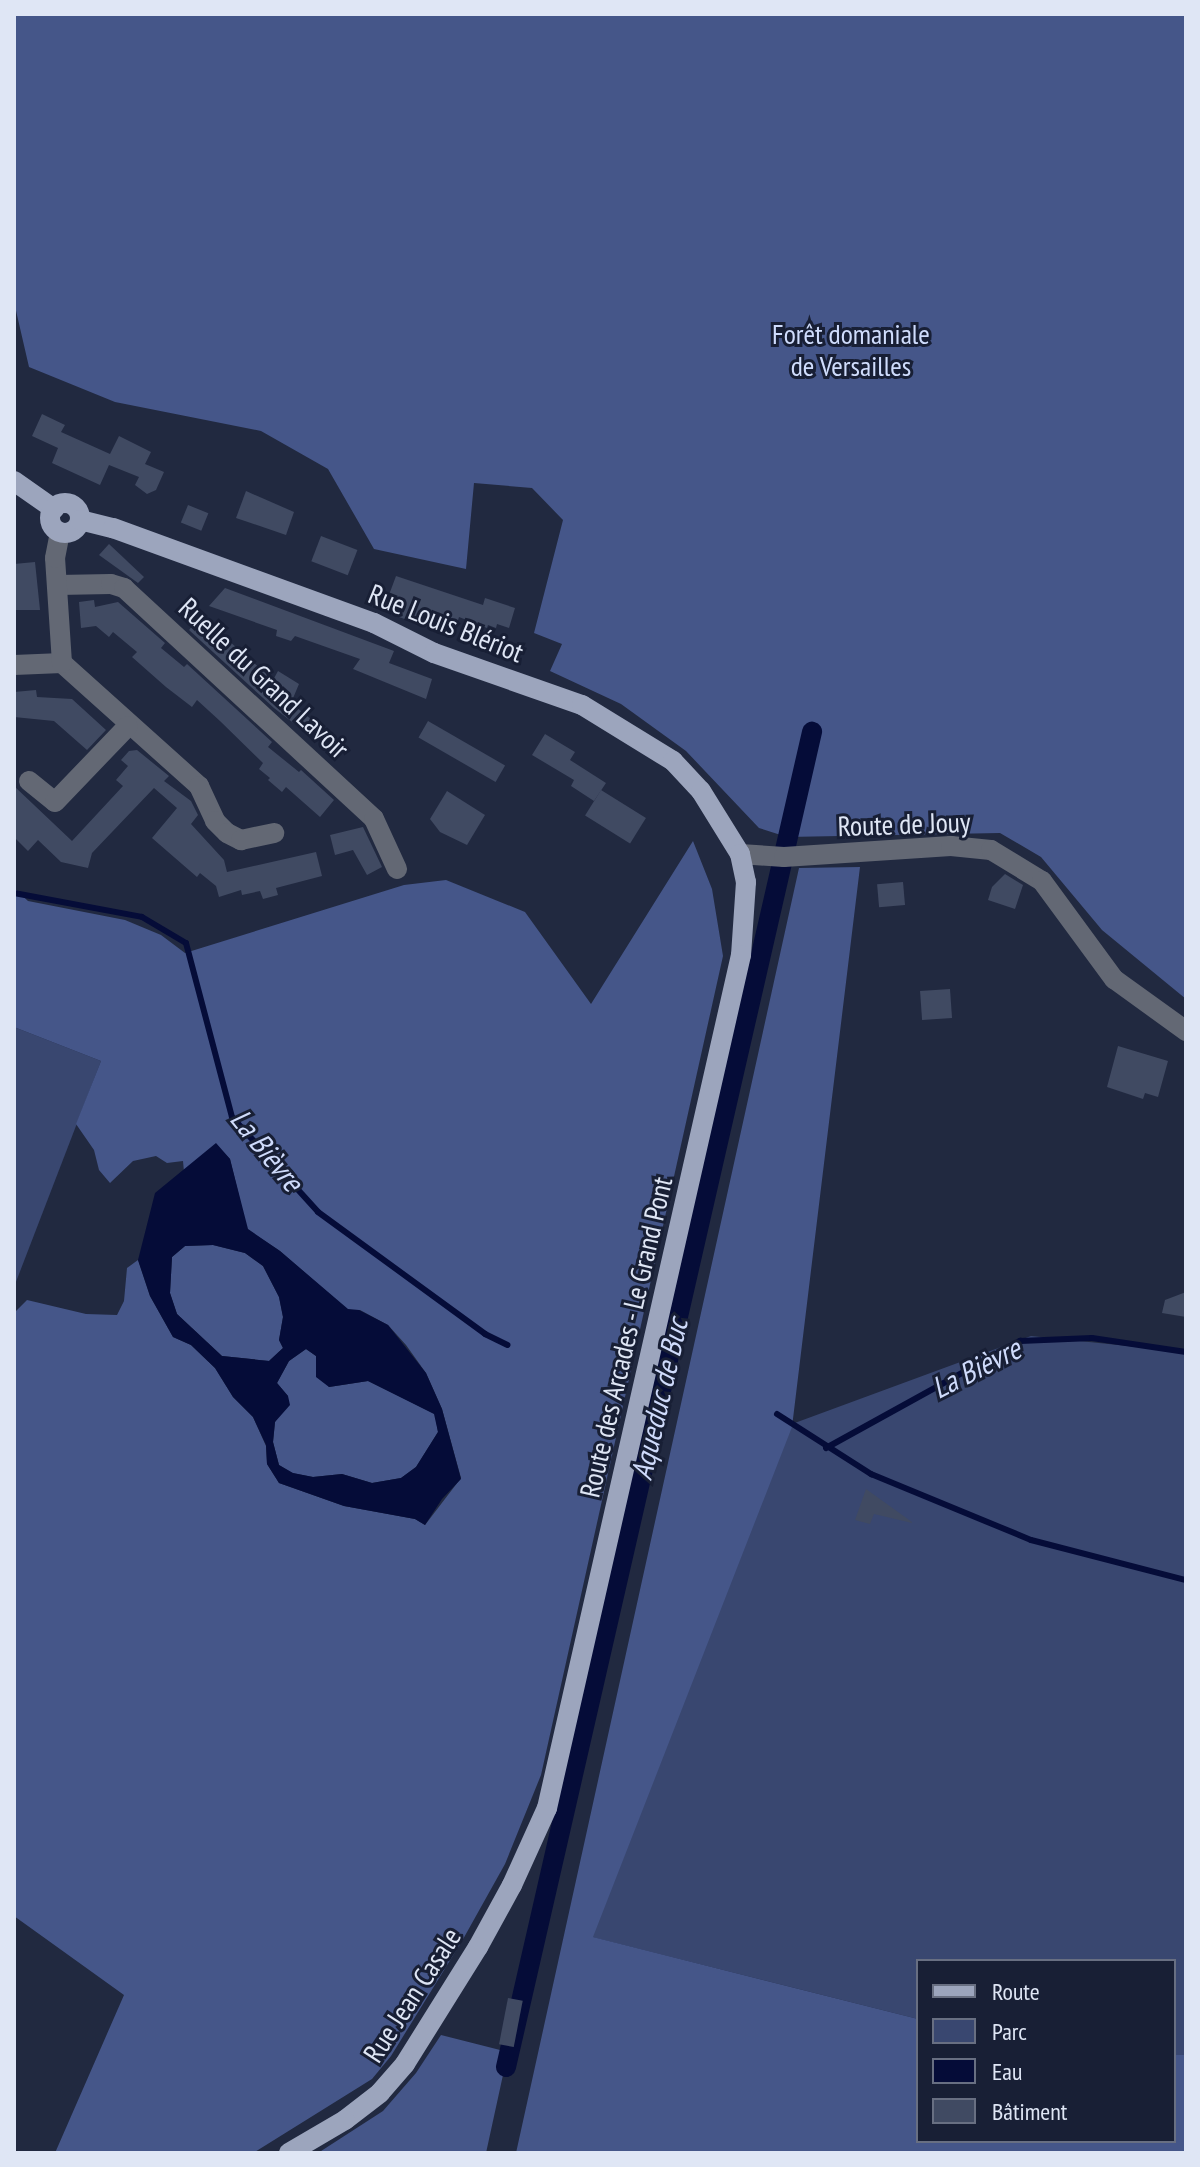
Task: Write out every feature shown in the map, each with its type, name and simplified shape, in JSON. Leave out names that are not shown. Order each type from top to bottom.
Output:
[{"type":"main road","points":[[14,481],[54,509]]},
{"type":"main road","points":[[69,504],[78,510],[80,520],[74,530],[60,532],[52,525],[54,509],[69,504]]},
{"type":"main road","name":"Rue Louis Blériot","points":[[80,520],[113,528],[374,623],[434,653],[582,705],[673,761],[701,791],[740,854]]},
{"type":"main road","name":"Route des Arcades - Le Grand Pont","points":[[538,1830],[547,1808],[741,955],[747,912],[740,854]]},
{"type":"main road","name":"Rue Jean Casale","points":[[289,2153],[357,2111],[380,2093],[405,2064],[478,1947],[538,1830]]},
{"type":"street","points":[[60,532],[55,558],[62,663],[128,726],[199,786],[215,821],[227,833],[241,840],[274,833]]},
{"type":"street","name":"Ruelle du Grand Lavoir","points":[[58,585],[100,584],[124,588],[374,819],[397,869]]},
{"type":"street","points":[[14,665],[62,663]]},
{"type":"street","points":[[29,781],[55,802],[128,726]]},
{"type":"street","name":"Route de Jouy","points":[[740,854],[784,857],[951,846],[991,850],[1042,881],[1114,979],[1186,1031]]},
{"type":"green space","name":"Forêt domaniale de Versailles","points":[[14,14],[1186,14],[1186,999],[1102,930],[1041,857],[1000,833],[787,837],[759,828],[686,751],[621,704],[550,671],[562,644],[534,633],[563,520],[532,488],[474,483],[466,569],[374,549],[328,469],[261,431],[115,402],[29,367],[14,302]]},
{"type":"green space","points":[[693,841],[712,889],[723,956],[541,1775],[505,1864],[391,2056],[372,2079],[253,2153],[55,2153],[124,1995],[14,1916],[14,1313],[27,1300],[86,1314],[117,1315],[124,1301],[127,1268],[138,1260],[150,1296],[173,1337],[191,1345],[215,1368],[233,1397],[253,1417],[266,1446],[267,1464],[279,1483],[344,1506],[415,1519],[425,1525],[461,1478],[442,1409],[426,1373],[406,1345],[388,1325],[360,1310],[348,1310],[280,1251],[247,1229],[230,1159],[216,1144],[184,1172],[183,1161],[167,1163],[156,1156],[133,1161],[110,1183],[99,1170],[94,1150],[76,1124],[101,1061],[14,1027],[14,888],[28,901],[125,920],[161,935],[185,953],[404,885],[446,880],[525,912],[591,1004]]},
{"type":"green space","points":[[860,867],[792,1427],[593,1937],[916,2018],[916,2143],[1176,2143],[1176,2055],[1186,2055],[1186,2153],[516,2153],[799,868]]},
{"type":"green space","points":[[14,1027],[101,1061],[14,1287]]},
{"type":"green space","points":[[213,1245],[245,1253],[263,1266],[279,1297],[283,1317],[279,1340],[283,1348],[269,1361],[222,1356],[177,1314],[170,1293],[172,1257],[185,1246]]},
{"type":"green space","points":[[1031,1336],[1186,1352],[1186,2055],[1176,2055],[1176,1959],[916,1959],[916,2018],[592,1937],[792,1424]]},
{"type":"green space","points":[[306,1349],[316,1356],[329,1387],[368,1381],[435,1414],[438,1432],[416,1467],[401,1478],[372,1483],[342,1474],[313,1477],[292,1473],[279,1465],[273,1442],[275,1422],[288,1396],[277,1383],[289,1361]]},
{"type":"green space","points":[[441,2035],[508,2052],[486,2153],[318,2153],[383,2111],[416,2073]]},
{"type":"water","points":[[216,1143],[230,1159],[248,1229],[280,1251],[348,1309],[359,1310],[388,1325],[426,1373],[442,1409],[461,1479],[442,1499],[425,1525],[415,1519],[344,1506],[279,1483],[267,1464],[266,1445],[253,1417],[233,1397],[215,1368],[191,1345],[173,1337],[150,1296],[138,1260],[155,1193]],"holes":[[[213,1245],[245,1253],[263,1266],[279,1297],[283,1317],[279,1340],[283,1348],[269,1361],[222,1356],[177,1314],[170,1293],[172,1257],[185,1246]],[[306,1349],[316,1356],[316,1377],[329,1387],[368,1381],[434,1414],[438,1432],[416,1467],[401,1478],[372,1483],[342,1474],[313,1477],[293,1473],[279,1465],[273,1442],[275,1422],[290,1405],[288,1396],[277,1383],[289,1361]]]},
{"type":"building","points":[[42,414],[65,425],[61,432],[110,454],[119,436],[151,452],[145,464],[164,472],[156,490],[147,494],[135,485],[139,477],[109,465],[100,485],[52,463],[58,448],[32,436]]},
{"type":"building","points":[[246,491],[294,512],[286,535],[236,518]]},
{"type":"building","points":[[188,505],[208,513],[201,531],[181,523]]},
{"type":"building","points":[[321,536],[357,550],[348,575],[311,561]]},
{"type":"building","points":[[109,544],[144,577],[138,583],[99,555]]},
{"type":"building","points":[[35,562],[40,610],[14,610],[14,564]]},
{"type":"building","points":[[396,576],[483,605],[485,598],[515,608],[509,628],[497,624],[496,628],[488,625],[487,628],[459,617],[453,637],[383,611]]},
{"type":"building","points":[[225,588],[394,651],[389,663],[432,679],[426,699],[353,669],[360,659],[295,636],[291,641],[276,636],[277,630],[209,606]]},
{"type":"building","points":[[94,600],[95,607],[118,602],[165,643],[161,648],[184,667],[187,664],[272,742],[268,747],[299,772],[301,770],[334,800],[320,817],[286,787],[282,792],[268,780],[270,778],[259,769],[263,763],[220,721],[197,700],[192,707],[166,687],[132,657],[137,652],[113,632],[109,637],[96,626],[81,628],[79,602]]},
{"type":"building","points":[[201,616],[273,680],[278,671],[299,684],[291,703],[317,724],[309,735],[274,708],[189,630]]},
{"type":"building","points":[[36,690],[37,697],[72,699],[106,730],[87,750],[54,721],[14,717],[14,692]]},
{"type":"building","points":[[428,721],[505,765],[496,782],[418,737]]},
{"type":"building","points":[[545,734],[575,752],[570,760],[606,783],[594,801],[571,786],[574,780],[532,755]]},
{"type":"building","points":[[137,750],[169,776],[164,781],[191,801],[198,815],[191,824],[224,860],[227,872],[316,852],[322,876],[276,888],[278,895],[263,899],[260,891],[242,895],[241,890],[219,897],[216,886],[200,873],[197,877],[152,838],[177,808],[154,788],[92,853],[88,868],[61,862],[38,840],[28,851],[14,837],[14,786],[72,841],[123,786],[116,780],[128,766],[121,760],[129,751]]},
{"type":"building","points":[[601,790],[646,818],[630,844],[585,815]]},
{"type":"building","points":[[447,791],[485,815],[467,845],[440,832],[430,819]]},
{"type":"building","points":[[363,827],[382,867],[367,875],[353,850],[335,855],[330,835]]},
{"type":"building","points":[[1005,874],[1023,885],[1015,909],[988,900],[992,887]]},
{"type":"building","points":[[903,882],[905,905],[879,907],[877,884]]},
{"type":"building","points":[[950,989],[952,1018],[922,1020],[920,991]]},
{"type":"building","points":[[1118,1046],[1168,1061],[1158,1097],[1145,1093],[1143,1099],[1107,1087]]},
{"type":"building","points":[[1186,1292],[1186,1317],[1162,1313],[1165,1300]]},
{"type":"building","points":[[866,1489],[912,1523],[874,1514],[870,1524],[855,1520]]},
{"type":"building","points":[[508,1998],[523,2001],[514,2047],[499,2044]]},
{"type":"waterway","name":"Aqueduc de Buc","points":[[506,2067],[812,732]]},
{"type":"waterway","name":"La Bièvre","points":[[14,893],[142,917],[186,943],[232,1117],[318,1212],[485,1334],[508,1345]]},
{"type":"waterway","name":"La Bièvre","points":[[826,1448],[1020,1341],[1092,1338],[1186,1352]]},
{"type":"waterway","name":"La Bièvre","points":[[777,1414],[871,1474],[1031,1540],[1186,1580]]}]
